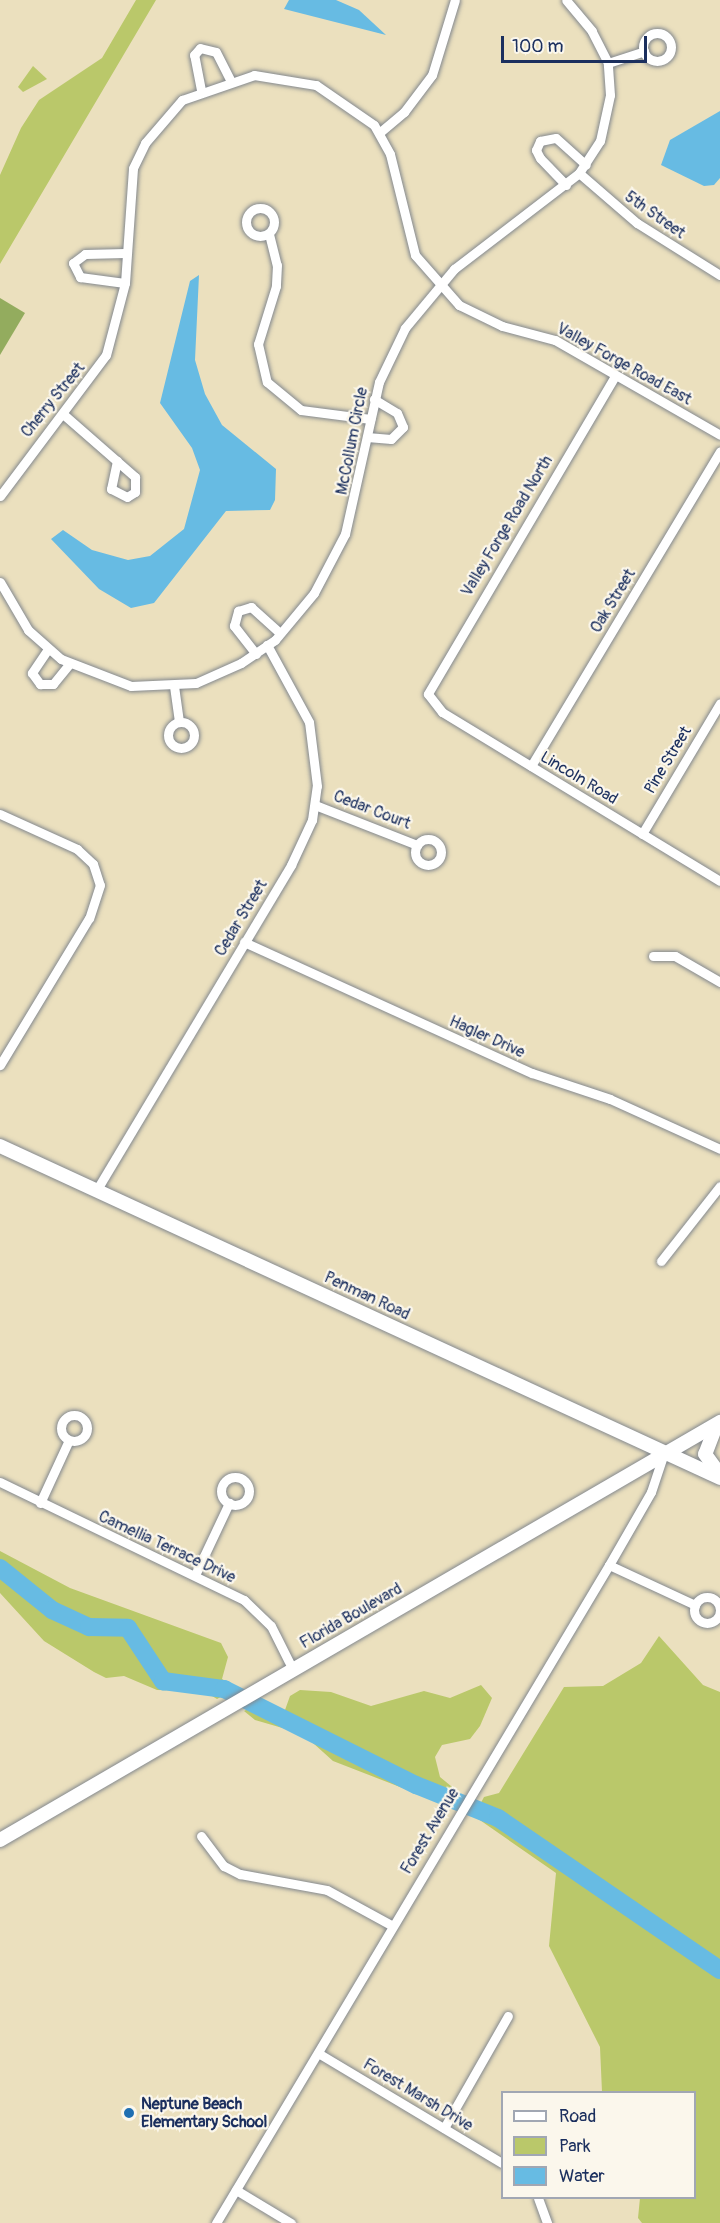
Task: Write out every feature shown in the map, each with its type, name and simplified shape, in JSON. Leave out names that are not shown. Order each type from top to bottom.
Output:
[{"type":"street","points":[[380,133],[404,112],[432,75],[455,0]]},
{"type":"street","name":"McCollum Circle","points":[[0,582],[28,630],[48,649],[69,664],[131,686],[174,686],[212,677],[256,654],[280,633],[314,592],[345,534],[374,399],[392,348],[440,286],[479,248],[566,185],[583,169],[606,123],[608,63],[593,33],[566,0]]},
{"type":"street","points":[[201,90],[194,55],[200,48],[216,51],[230,79]]},
{"type":"street","points":[[608,63],[644,51]]},
{"type":"street","name":"Cherry Street","points":[[0,496],[106,355],[125,283],[125,254],[133,168],[163,117],[201,90],[230,79],[274,76],[316,85],[349,104],[380,133]]},
{"type":"street","name":"Valley Forge Road East","points":[[380,133],[393,162],[416,255],[440,286],[473,315],[555,340],[720,435]]},
{"type":"street","name":"5th Street","points":[[566,185],[540,158],[536,150],[540,141],[556,138],[583,169],[637,223],[720,275]]},
{"type":"street","points":[[269,234],[277,265],[276,286],[258,344],[267,382],[301,410],[370,419]]},
{"type":"street","points":[[125,254],[85,254],[73,263],[80,277],[125,283]]},
{"type":"street","name":"Valley Forge Road North","points":[[429,694],[615,376]]},
{"type":"street","points":[[367,437],[391,439],[403,428],[397,413],[374,399]]},
{"type":"street","points":[[63,414],[117,461]]},
{"type":"street","name":"Oak Street","points":[[531,766],[720,451]]},
{"type":"street","points":[[256,654],[234,626],[238,611],[251,607],[280,633]]},
{"type":"street","name":"Cedar Street","points":[[96,1191],[302,844],[315,806],[316,760],[309,722],[267,645]]},
{"type":"street","points":[[48,649],[32,673],[40,684],[53,684],[69,664]]},
{"type":"street","points":[[174,686],[179,722]]},
{"type":"street","name":"Lincoln Road","points":[[429,694],[442,712],[720,880]]},
{"type":"street","name":"Pine Street","points":[[642,834],[720,703]]},
{"type":"street","name":"Cedar Court","points":[[315,806],[417,844]]},
{"type":"street","points":[[0,814],[76,849],[99,876],[97,903],[0,1065]]},
{"type":"street","name":"Hagler Drive","points":[[244,942],[504,1061],[610,1099],[720,1149]]},
{"type":"street","points":[[652,956],[675,956],[720,982]]},
{"type":"street","name":"Penman Road","points":[[0,1146],[720,1477]]},
{"type":"street","points":[[661,1261],[720,1186]]},
{"type":"street","points":[[720,1422],[705,1454],[720,1477]]},
{"type":"street","name":"Florida Boulevard","points":[[0,1840],[720,1422]]},
{"type":"street","points":[[40,1503],[69,1440]]},
{"type":"street","name":"Forest Avenue","points":[[216,2223],[472,1788],[609,1565],[651,1492],[664,1453]]},
{"type":"street","name":"Camellia Terrace Drive","points":[[0,1482],[195,1575],[253,1606],[271,1626],[292,1670]]},
{"type":"street","points":[[195,1575],[229,1503]]},
{"type":"street","points":[[609,1565],[695,1605]]},
{"type":"street","points":[[201,1836],[218,1860],[240,1874],[327,1890],[391,1925]]},
{"type":"street","points":[[444,2128],[508,2016]]},
{"type":"street","name":"Forest Marsh Drive","points":[[318,2053],[501,2162]]},
{"type":"street","points":[[236,2190],[291,2223]]},
{"type":"street","points":[[538,2199],[548,2223]]},
{"type":"green space","points":[[136,0],[156,0],[0,264],[0,175],[21,128],[39,100],[102,58]]},
{"type":"green space","points":[[33,66],[47,79],[23,92],[18,87]]},
{"type":"green space","points":[[0,298],[25,313],[0,355]]},
{"type":"green space","points":[[0,1551],[70,1588],[221,1643],[228,1657],[222,1679],[237,1688],[217,1699],[204,1691],[157,1690],[124,1676],[106,1678],[94,1672],[44,1641],[0,1593]]},
{"type":"green space","points":[[659,1636],[703,1685],[720,1692],[720,2223],[642,2223],[638,2218],[640,2199],[696,2199],[696,2091],[602,2091],[600,2047],[549,1946],[556,1873],[474,1816],[484,1797],[499,1793],[564,1687],[603,1686],[641,1663]]},
{"type":"green space","points":[[481,1685],[492,1698],[480,1726],[470,1739],[442,1745],[435,1757],[440,1777],[457,1791],[448,1805],[430,1793],[418,1794],[333,1761],[303,1734],[255,1720],[244,1711],[261,1702],[285,1710],[290,1696],[300,1690],[331,1692],[371,1706],[424,1691],[450,1698]]},
{"type":"water","points":[[289,0],[336,0],[359,10],[386,35],[284,9]]},
{"type":"water","points":[[720,111],[720,178],[714,185],[704,186],[661,165],[670,140]]},
{"type":"water","points":[[199,275],[195,360],[205,394],[222,425],[276,469],[275,500],[270,510],[226,511],[154,603],[131,608],[99,589],[51,539],[63,530],[92,550],[128,560],[150,556],[184,529],[200,470],[192,448],[160,403],[190,281]]},
{"type":"waterway","points":[[0,1568],[52,1610],[89,1627],[128,1628],[163,1681],[224,1689],[416,1785],[498,1818],[720,1970]]},
{"type":"place","name":"Neptune Beach Elementary School","points":[[129,2113]]}]
